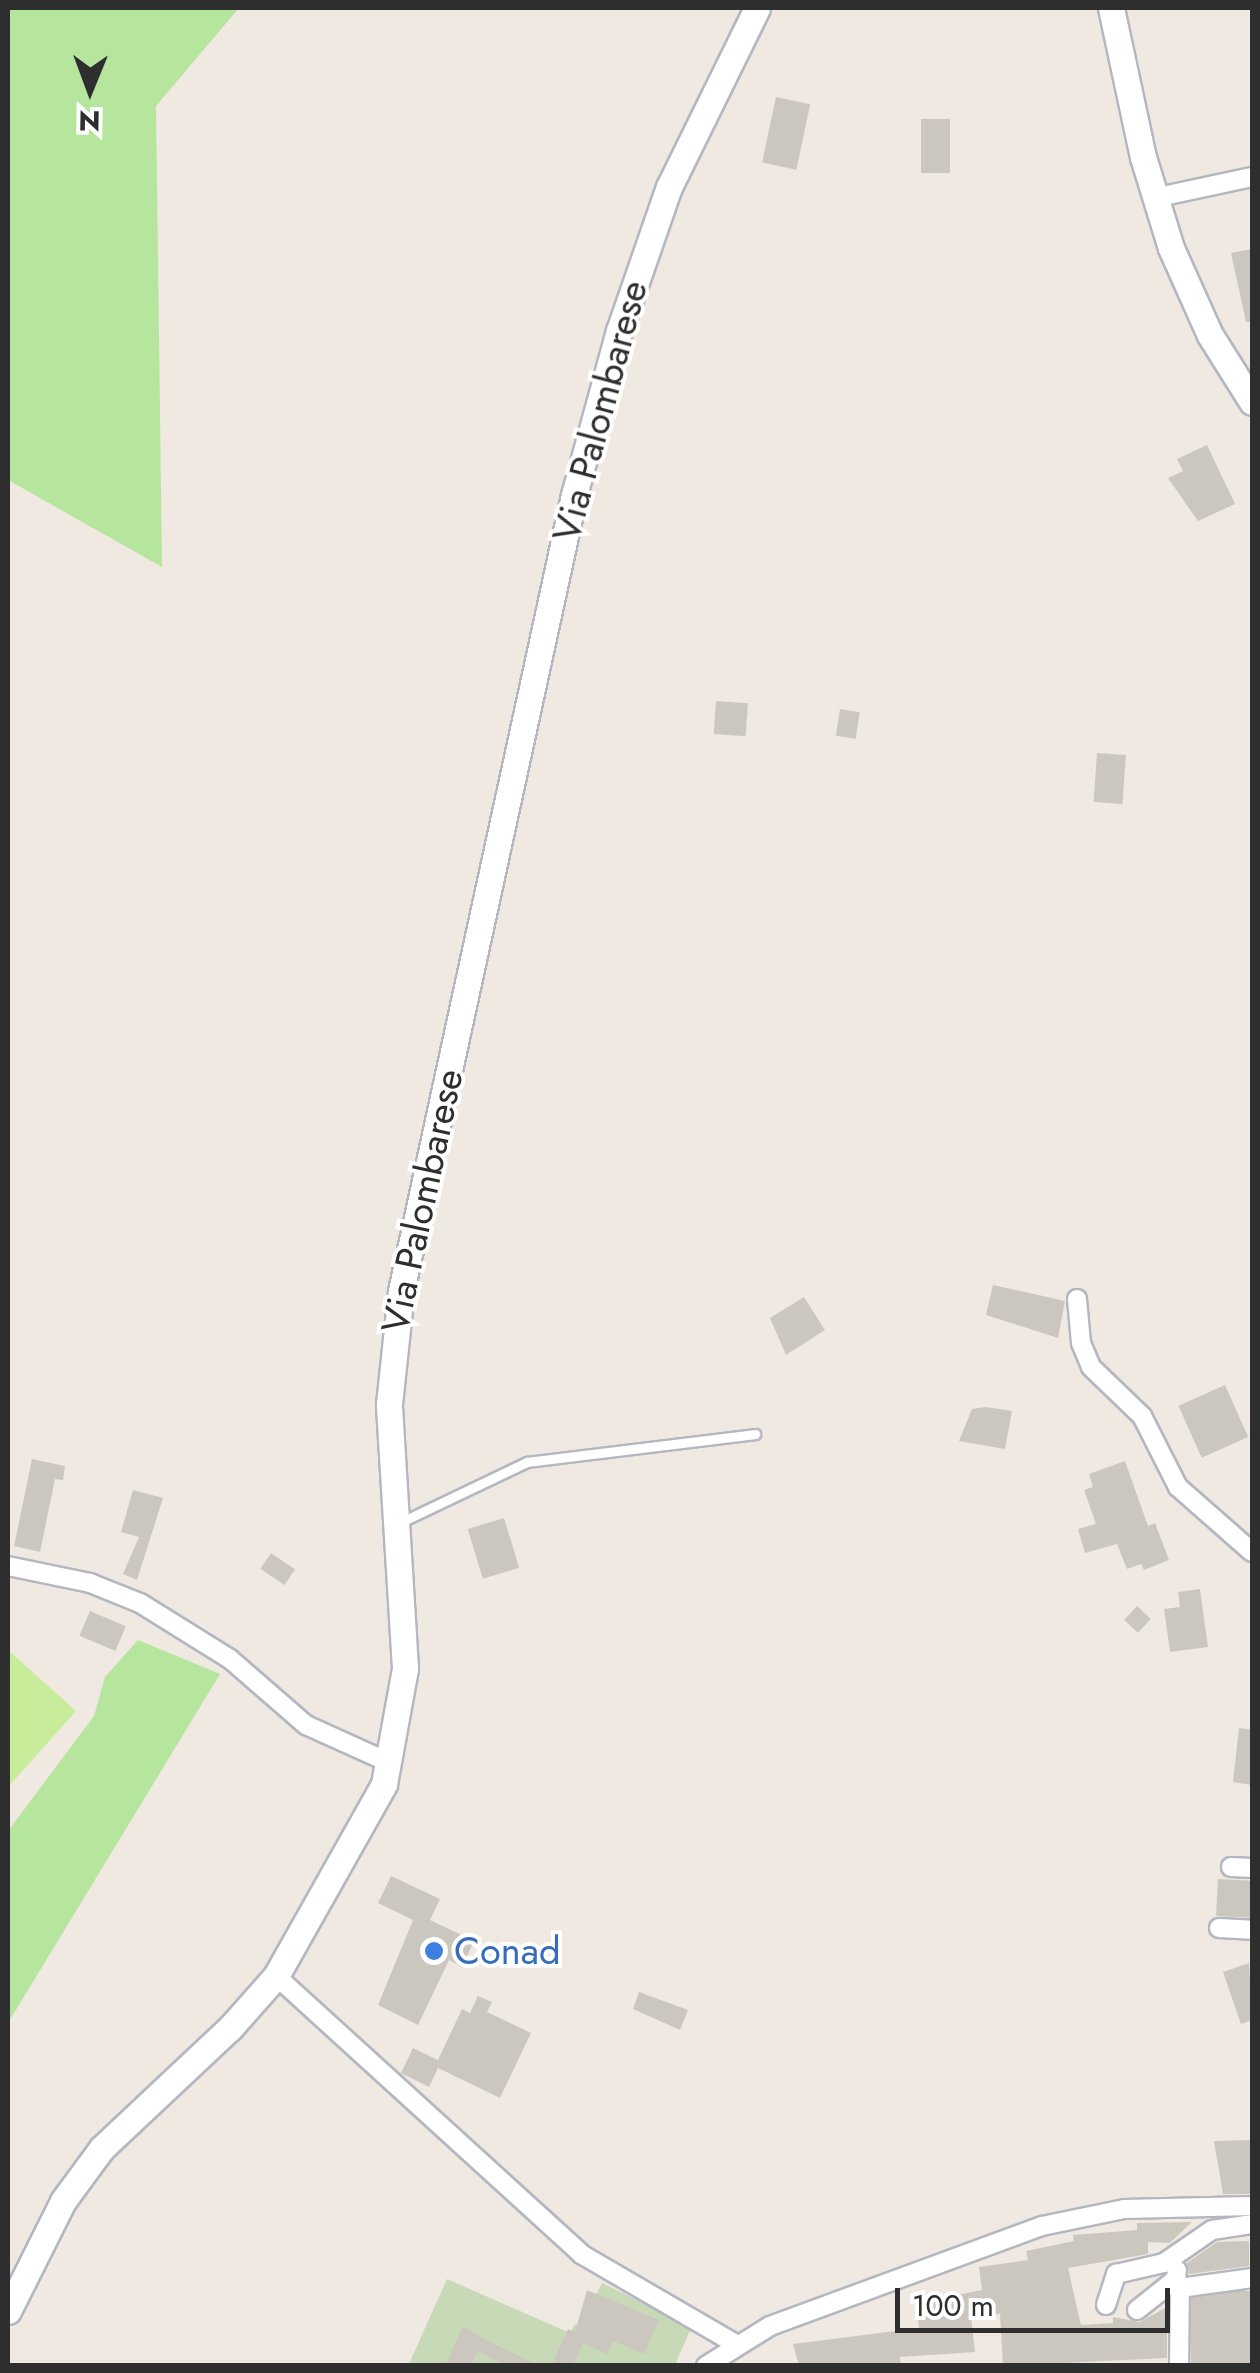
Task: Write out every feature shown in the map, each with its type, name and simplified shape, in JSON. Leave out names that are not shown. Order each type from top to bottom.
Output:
[{"type":"main road","name":"Via Palombarese","points":[[8,2311],[63,2201],[102,2148],[230,2028],[276,1976],[368,1821],[390,1763],[405,1668],[396,1523],[393,1332],[574,495],[654,223],[757,8]]},
{"type":"main road","points":[[1111,8],[1154,198],[1190,295],[1252,402]]},
{"type":"street","points":[[1154,198],[1252,177]]},
{"type":"street","points":[[1077,1299],[1081,1343],[1092,1367],[1142,1416],[1178,1487],[1252,1552]]},
{"type":"street","points":[[8,1566],[90,1584],[150,1608],[230,1659],[306,1725],[390,1763]]},
{"type":"street","points":[[1231,1867],[1252,1868]]},
{"type":"street","points":[[1219,1928],[1252,1930]]},
{"type":"street","points":[[276,1976],[581,2254],[734,2343]]},
{"type":"street","points":[[706,2366],[734,2343],[1058,2221],[1124,2210],[1252,2206]]},
{"type":"street","points":[[1106,2305],[1116,2274],[1160,2265],[1212,2230],[1252,2224]]},
{"type":"street","points":[[1179,2250],[1179,2366]]},
{"type":"street","points":[[1137,2310],[1178,2284],[1252,2278]]},
{"type":"lane","points":[[396,1523],[421,1517],[527,1462],[754,1434]]},
{"type":"green space","points":[[8,8],[239,8],[156,106],[162,567],[8,480]]},
{"type":"green space","points":[[138,1640],[220,1674],[8,2023],[8,1831],[94,1716],[105,1677]]},
{"type":"green space","points":[[8,1650],[76,1711],[8,1787]]},
{"type":"green space","points":[[447,2279],[570,2333],[575,2324],[581,2325],[602,2283],[692,2326],[675,2365],[408,2366]]},
{"type":"building","points":[[776,97],[810,104],[796,170],[762,163]]},
{"type":"building","points":[[921,119],[950,119],[950,173],[921,173]]},
{"type":"building","points":[[1252,249],[1252,322],[1246,322],[1231,253]]},
{"type":"building","points":[[1207,445],[1235,504],[1198,521],[1168,478],[1183,471],[1177,459]]},
{"type":"building","points":[[716,701],[748,703],[746,736],[714,734]]},
{"type":"building","points":[[840,709],[860,712],[856,739],[836,736]]},
{"type":"building","points":[[1097,753],[1126,755],[1123,804],[1094,802]]},
{"type":"building","points":[[993,1285],[1065,1301],[1058,1338],[986,1315]]},
{"type":"building","points":[[804,1297],[825,1330],[786,1355],[770,1318]]},
{"type":"building","points":[[1225,1385],[1248,1437],[1202,1458],[1178,1406]]},
{"type":"building","points":[[972,1409],[1012,1411],[1005,1449],[959,1441]]},
{"type":"building","points":[[32,1459],[65,1466],[63,1480],[55,1479],[40,1552],[14,1546]]},
{"type":"building","points":[[1125,1461],[1148,1526],[1155,1523],[1169,1560],[1144,1570],[1141,1564],[1127,1569],[1117,1544],[1085,1553],[1078,1529],[1096,1524],[1084,1490],[1093,1487],[1089,1474]]},
{"type":"building","points":[[133,1490],[163,1498],[137,1580],[123,1574],[139,1537],[121,1532]]},
{"type":"building","points":[[504,1518],[519,1568],[483,1579],[468,1529]]},
{"type":"building","points":[[271,1553],[295,1569],[284,1585],[260,1569]]},
{"type":"building","points":[[1200,1589],[1208,1647],[1170,1652],[1164,1609],[1180,1607],[1178,1592]]},
{"type":"building","points":[[1137,1606],[1151,1619],[1138,1633],[1124,1620]]},
{"type":"building","points":[[90,1611],[126,1626],[115,1651],[79,1636]]},
{"type":"building","points":[[1239,1728],[1252,1730],[1252,1785],[1233,1782]]},
{"type":"building","name":"Conad","points":[[391,1876],[440,1899],[430,1920],[474,1941],[462,1967],[449,1960],[418,2025],[378,2005],[413,1920],[378,1903]]},
{"type":"building","points":[[1218,1879],[1252,1881],[1250,1918],[1216,1916]]},
{"type":"building","points":[[1249,1963],[1252,2020],[1241,2024],[1223,1972]]},
{"type":"building","points":[[639,1992],[688,2010],[680,2030],[633,2009]]},
{"type":"building","points":[[478,1996],[492,2002],[487,2012],[531,2033],[500,2098],[438,2068],[429,2087],[401,2073],[413,2048],[438,2060],[462,2009],[470,2013]]},
{"type":"building","points":[[1252,2140],[1252,2194],[1223,2194],[1214,2141]]},
{"type":"building","points":[[1192,2222],[1170,2243],[1148,2242],[1148,2254],[1068,2268],[1081,2325],[1113,2323],[1113,2317],[1140,2322],[1167,2307],[1167,2358],[1003,2366],[1000,2314],[971,2317],[975,2352],[900,2357],[901,2366],[799,2366],[793,2344],[919,2328],[916,2303],[982,2290],[979,2267],[1028,2260],[1026,2251],[1074,2241],[1073,2235],[1137,2230],[1137,2223]]},
{"type":"building","points":[[1249,2241],[1249,2266],[1189,2274],[1187,2263],[1217,2242]]},
{"type":"building","points":[[587,2290],[659,2320],[644,2354],[613,2341],[607,2354],[583,2343],[573,2366],[551,2366],[568,2329],[575,2332]]},
{"type":"building","points":[[1191,2291],[1252,2291],[1252,2366],[1191,2366]]},
{"type":"building","points":[[463,2326],[539,2366],[507,2366],[477,2351],[471,2366],[445,2366]]},
{"type":"place","name":"Conad","points":[[434,1951]]}]
